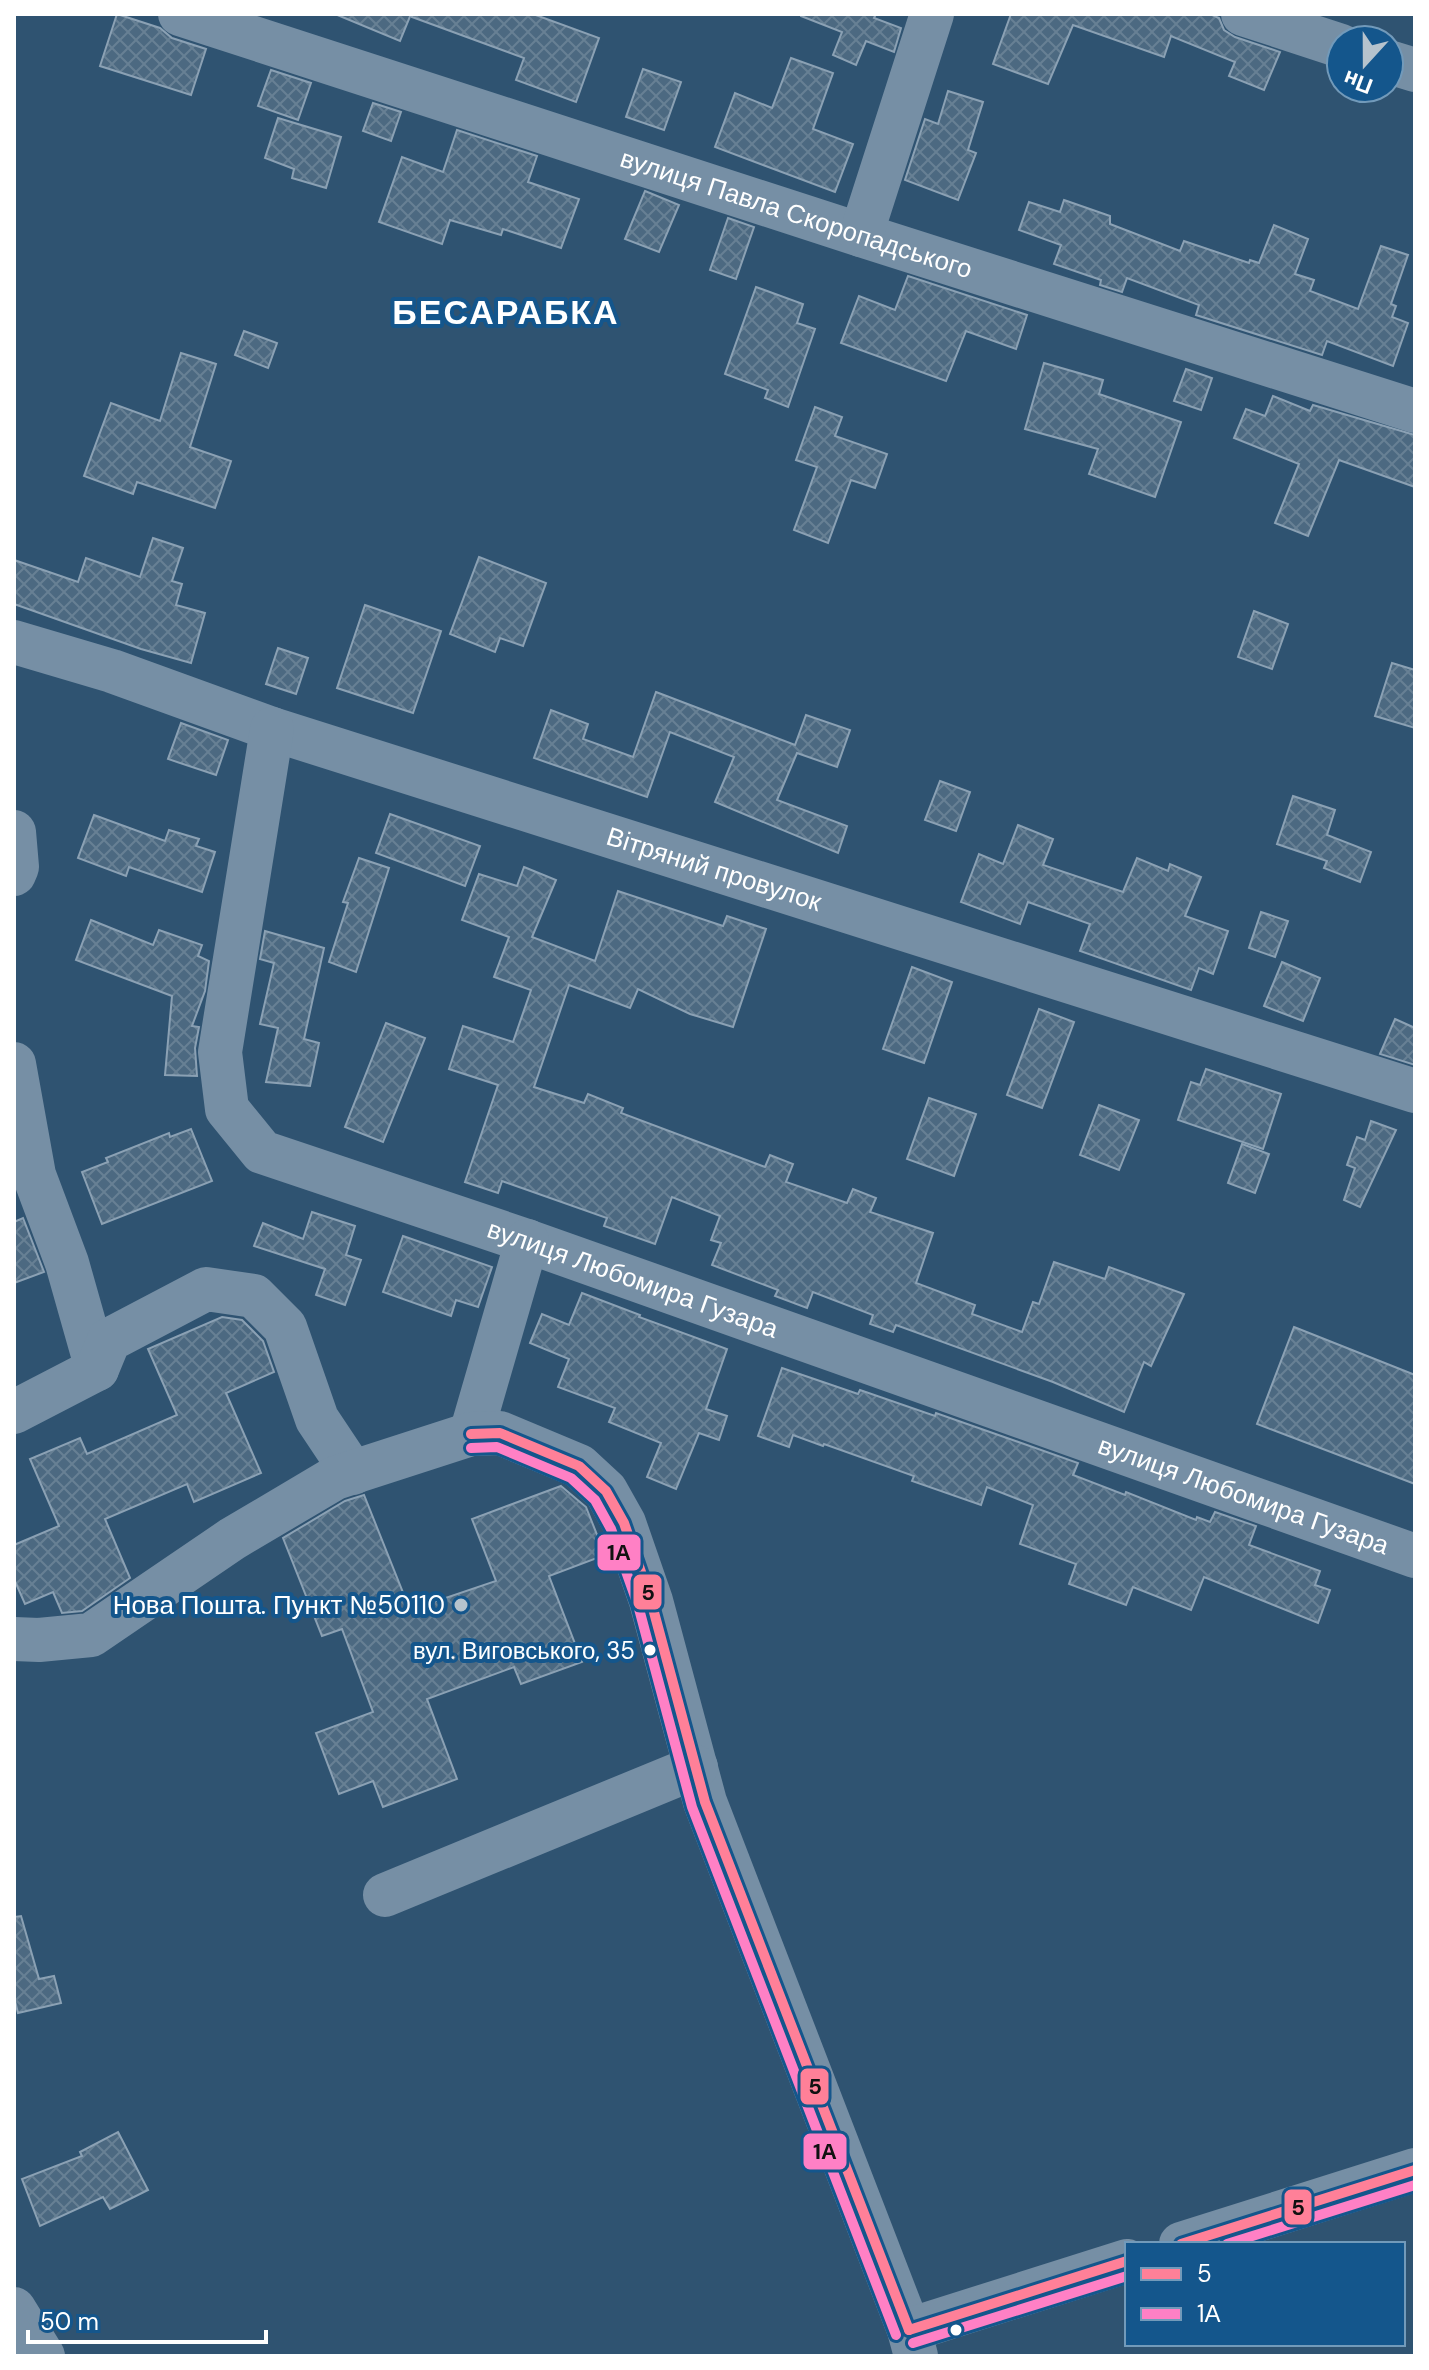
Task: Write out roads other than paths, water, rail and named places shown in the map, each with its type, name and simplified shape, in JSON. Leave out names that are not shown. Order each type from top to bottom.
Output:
[{"type":"street","name":"вулиця Павла Скоропадського","points":[[180,14],[1415,411]]},
{"type":"street","points":[[861,235],[932,14]]},
{"type":"street","points":[[1243,14],[1325,41]]},
{"type":"street","name":"Вітряний провулок","points":[[14,642],[112,671],[272,729],[1415,1091]]},
{"type":"street","name":"вулиця Любомира Гузара","points":[[272,729],[220,1052],[227,1109],[262,1152],[527,1241],[1415,1556]]},
{"type":"street","points":[[14,832],[17,867],[14,874]]},
{"type":"street","points":[[14,1064],[34,1175],[67,1263],[97,1369]]},
{"type":"street","points":[[471,1434],[527,1241]]},
{"type":"street","points":[[14,1412],[97,1369],[109,1340],[206,1289],[254,1296],[285,1327],[317,1419],[353,1473]]},
{"type":"street","points":[[14,1639],[91,1635],[232,1539],[335,1478],[471,1434],[500,1433],[579,1466],[606,1491],[624,1523],[651,1601],[705,1802],[913,2343],[1125,2262]]},
{"type":"street","points":[[385,1895],[696,1767]]},
{"type":"street","points":[[1187,2242],[1415,2170]]},
{"type":"street","points":[[14,2309],[43,2356]]},
{"type":"place","name":"Нова Пошта. Пункт №50110","points":[[461,1605]]},
{"type":"place","name":"вул. Виговського, 35","points":[[650,1650]]},
{"type":"district","name":"БЕСАРАБКА","points":[[506,312]]}]
